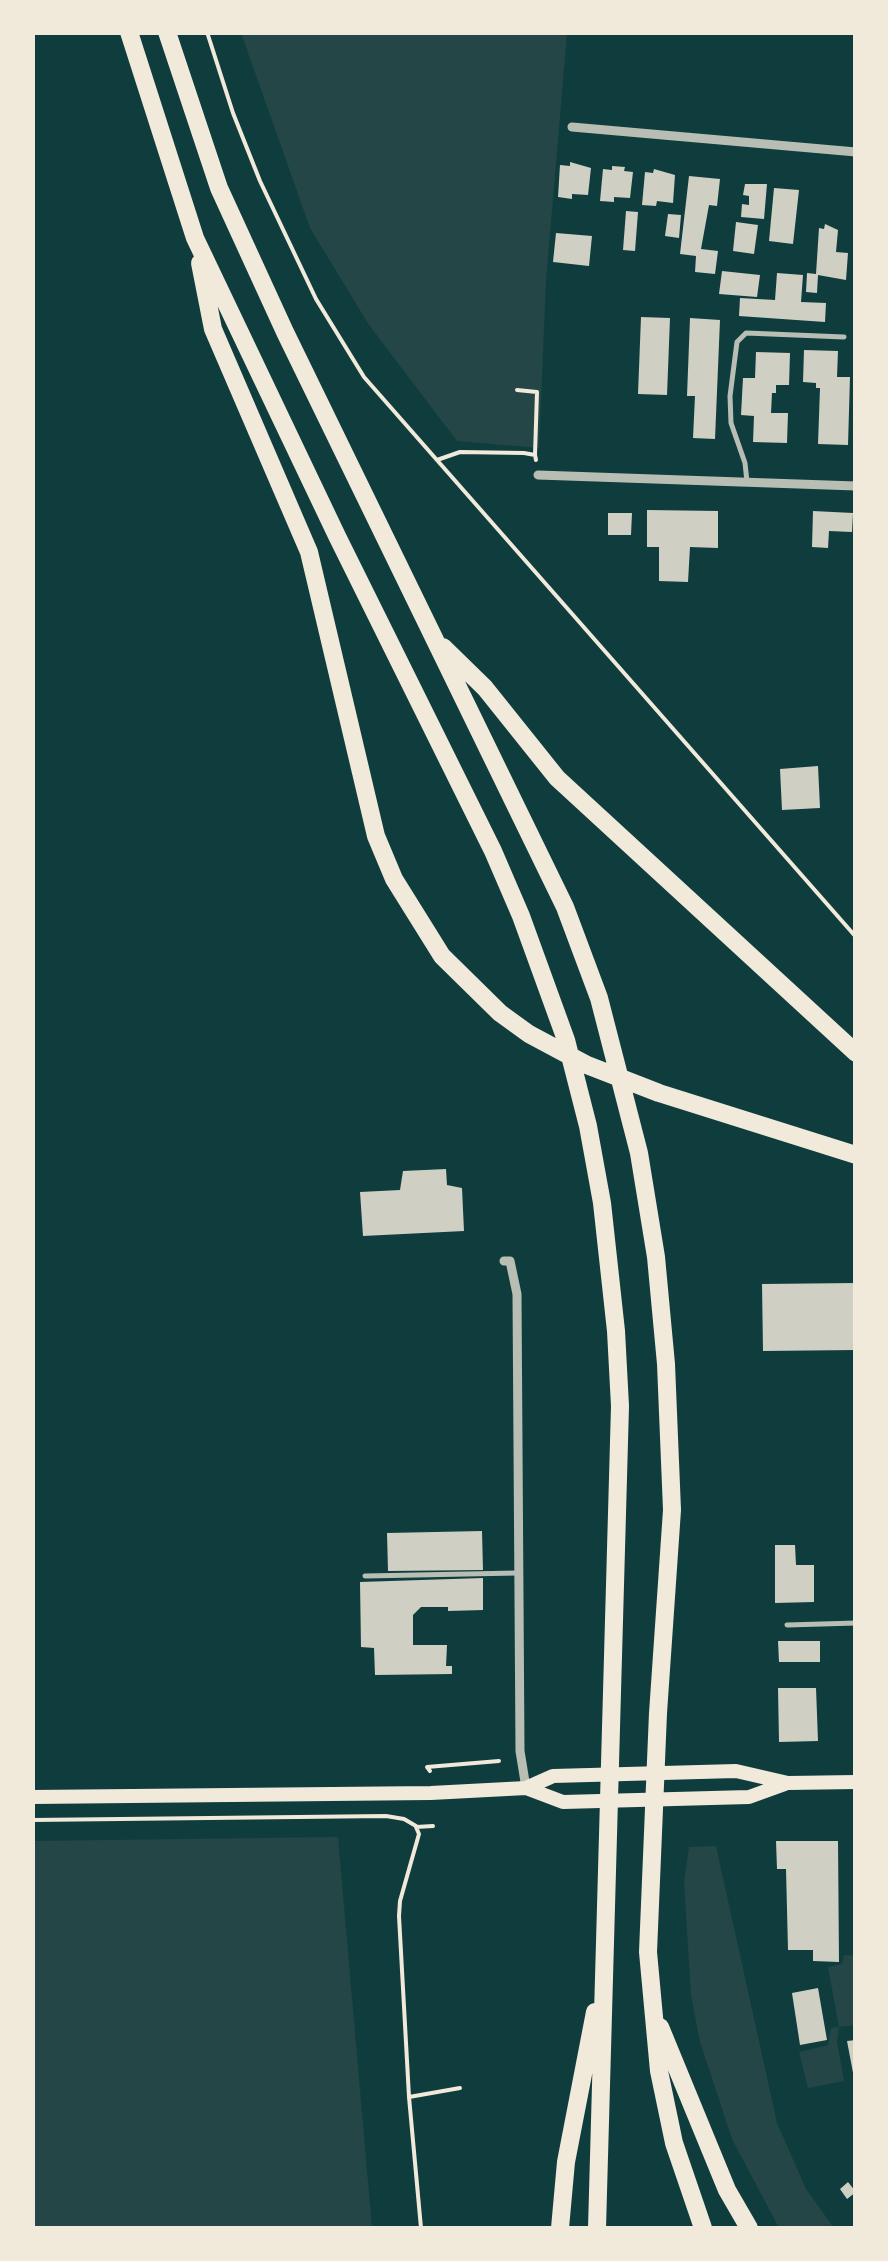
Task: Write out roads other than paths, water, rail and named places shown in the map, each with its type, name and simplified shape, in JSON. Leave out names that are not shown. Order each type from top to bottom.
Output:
[{"type":"highway","points":[[128,32],[195,238],[213,329],[310,552],[376,836],[394,879],[442,956],[500,1013],[587,1066],[659,1093],[856,1155]]},
{"type":"highway","points":[[167,32],[219,188],[431,635],[546,863],[599,998],[639,1152],[656,1257],[666,1364],[672,1510],[648,1952],[659,2072],[674,2143],[703,2228]]},
{"type":"highway","points":[[195,238],[493,851],[545,976],[588,1126],[602,1202],[620,1406],[596,2228]]},
{"type":"highway","points":[[431,635],[485,688],[556,778],[856,1052]]},
{"type":"highway","points":[[560,2228],[566,2162],[605,1958]]},
{"type":"highway","points":[[652,2009],[727,2190],[749,2228]]},
{"type":"main road","points":[[32,1796],[526,1788],[553,1776],[736,1771],[788,1783],[856,1782]]},
{"type":"main road","points":[[526,1788],[563,1802],[749,1798],[788,1783]]},
{"type":"street","points":[[572,127],[856,152]]},
{"type":"street","points":[[538,475],[856,486]]},
{"type":"street","points":[[507,1261],[516,1294],[520,1751],[526,1788]]},
{"type":"lane","points":[[747,482],[745,463],[731,423],[737,342],[746,334],[844,337]]},
{"type":"lane","points":[[365,1576],[521,1573]]},
{"type":"lane","points":[[788,1626],[856,1623]]}]
